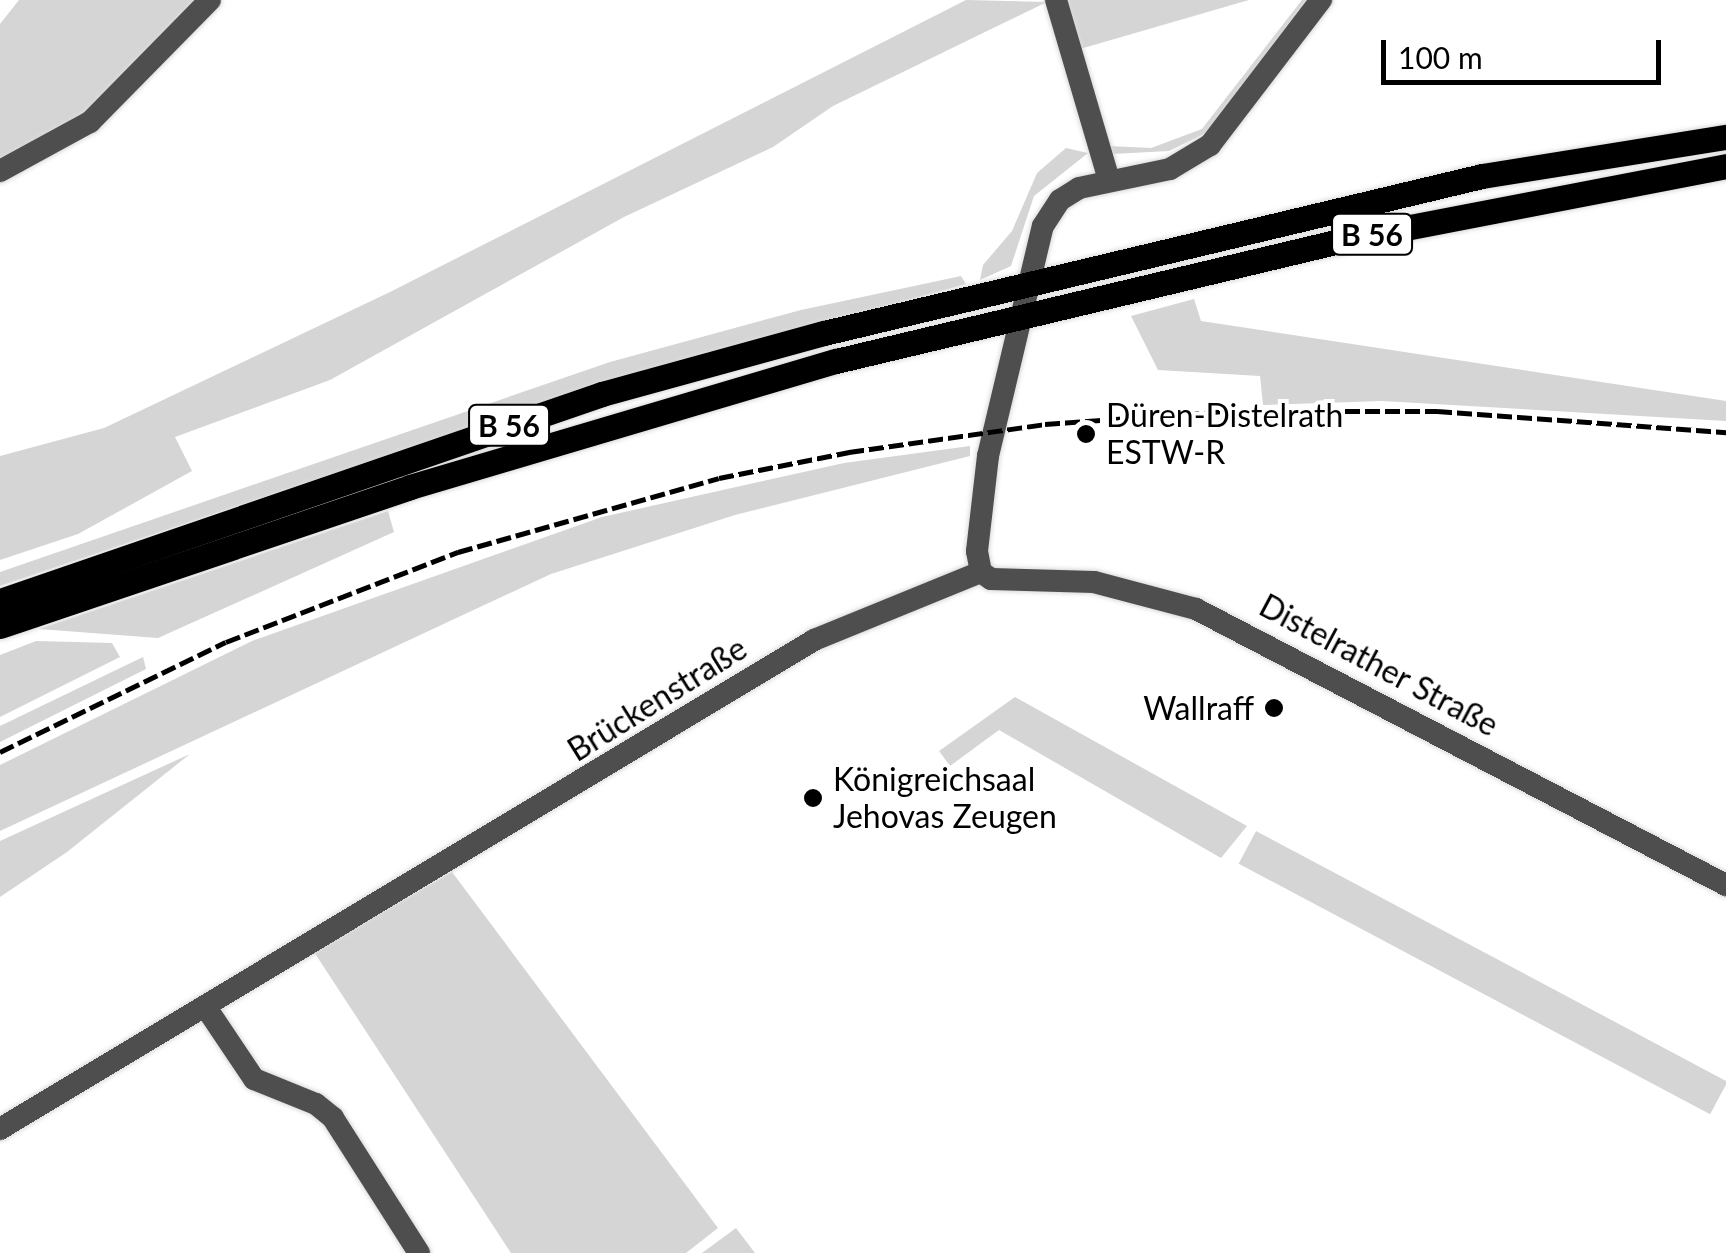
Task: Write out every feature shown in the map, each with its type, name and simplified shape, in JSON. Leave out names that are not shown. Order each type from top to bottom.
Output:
[{"type":"main road","name":"B 56","points":[[0,600],[602,394],[1028,282],[1482,176],[1726,137]]},
{"type":"main road","name":"B 56","points":[[0,626],[629,418],[1021,313],[1348,239],[1726,166]]},
{"type":"street","points":[[0,171],[90,122],[210,0]]},
{"type":"street","points":[[1056,0],[1110,180]]},
{"type":"street","points":[[981,572],[982,494],[1043,226],[1060,200],[1110,180],[1170,169],[1210,145],[1321,0]]},
{"type":"street","name":"Distelrather Straße","points":[[981,572],[992,579],[1094,582],[1196,609],[1726,885]]},
{"type":"street","name":"Brückenstraße","points":[[0,1128],[814,640],[981,572]]},
{"type":"street","points":[[205,1006],[254,1079],[316,1104],[333,1118],[418,1253]]},
{"type":"shaded area","points":[[19,0],[203,0],[86,119],[0,166],[0,24]]},
{"type":"shaded area","points":[[966,0],[1047,2],[833,106],[773,147],[624,217],[330,380],[175,437],[192,471],[78,534],[0,560],[0,456],[104,428],[390,292]]},
{"type":"shaded area","points":[[1065,0],[1249,0],[1080,49]]},
{"type":"shaded area","points":[[1302,0],[1311,0],[1210,131],[1169,151],[1112,154],[1109,146],[1151,148],[1202,129]]},
{"type":"shaded area","points":[[1066,148],[1088,153],[1034,196],[1011,266],[980,280],[983,265],[1012,231],[1037,173]]},
{"type":"shaded area","points":[[961,276],[966,284],[586,388],[0,586],[0,572],[610,362],[801,310]]},
{"type":"shaded area","points":[[1194,299],[1201,321],[1726,401],[1726,421],[1382,401],[1263,405],[1260,376],[1158,370],[1131,316]]},
{"type":"shaded area","points":[[970,446],[970,456],[735,515],[551,574],[0,831],[0,765],[252,641],[602,517],[844,463]]},
{"type":"shaded area","points":[[388,511],[394,532],[158,638],[39,629]]},
{"type":"shaded area","points":[[36,641],[112,643],[120,657],[0,717],[0,655]]},
{"type":"shaded area","points":[[143,657],[146,669],[0,742],[0,726]]},
{"type":"shaded area","points":[[1015,697],[1247,826],[1221,858],[999,730],[950,766],[939,751]]},
{"type":"shaded area","points":[[190,754],[67,852],[0,897],[0,841]]},
{"type":"shaded area","points":[[1256,831],[1726,1081],[1710,1114],[1239,864]]},
{"type":"shaded area","points":[[452,872],[718,1228],[686,1253],[511,1253],[314,952]]},
{"type":"shaded area","points":[[736,1228],[755,1253],[702,1253]]},
{"type":"railway","points":[[0,752],[226,642],[458,552],[719,478],[849,452],[1045,424],[1225,411],[1437,411],[1726,432]]},
{"type":"place","name":"Düren-Distelrath ESTW-R","points":[[1086,434]]},
{"type":"place","name":"Wallraff","points":[[1274,708]]},
{"type":"place","name":"Königreichsaal Jehovas Zeugen","points":[[813,798]]}]
